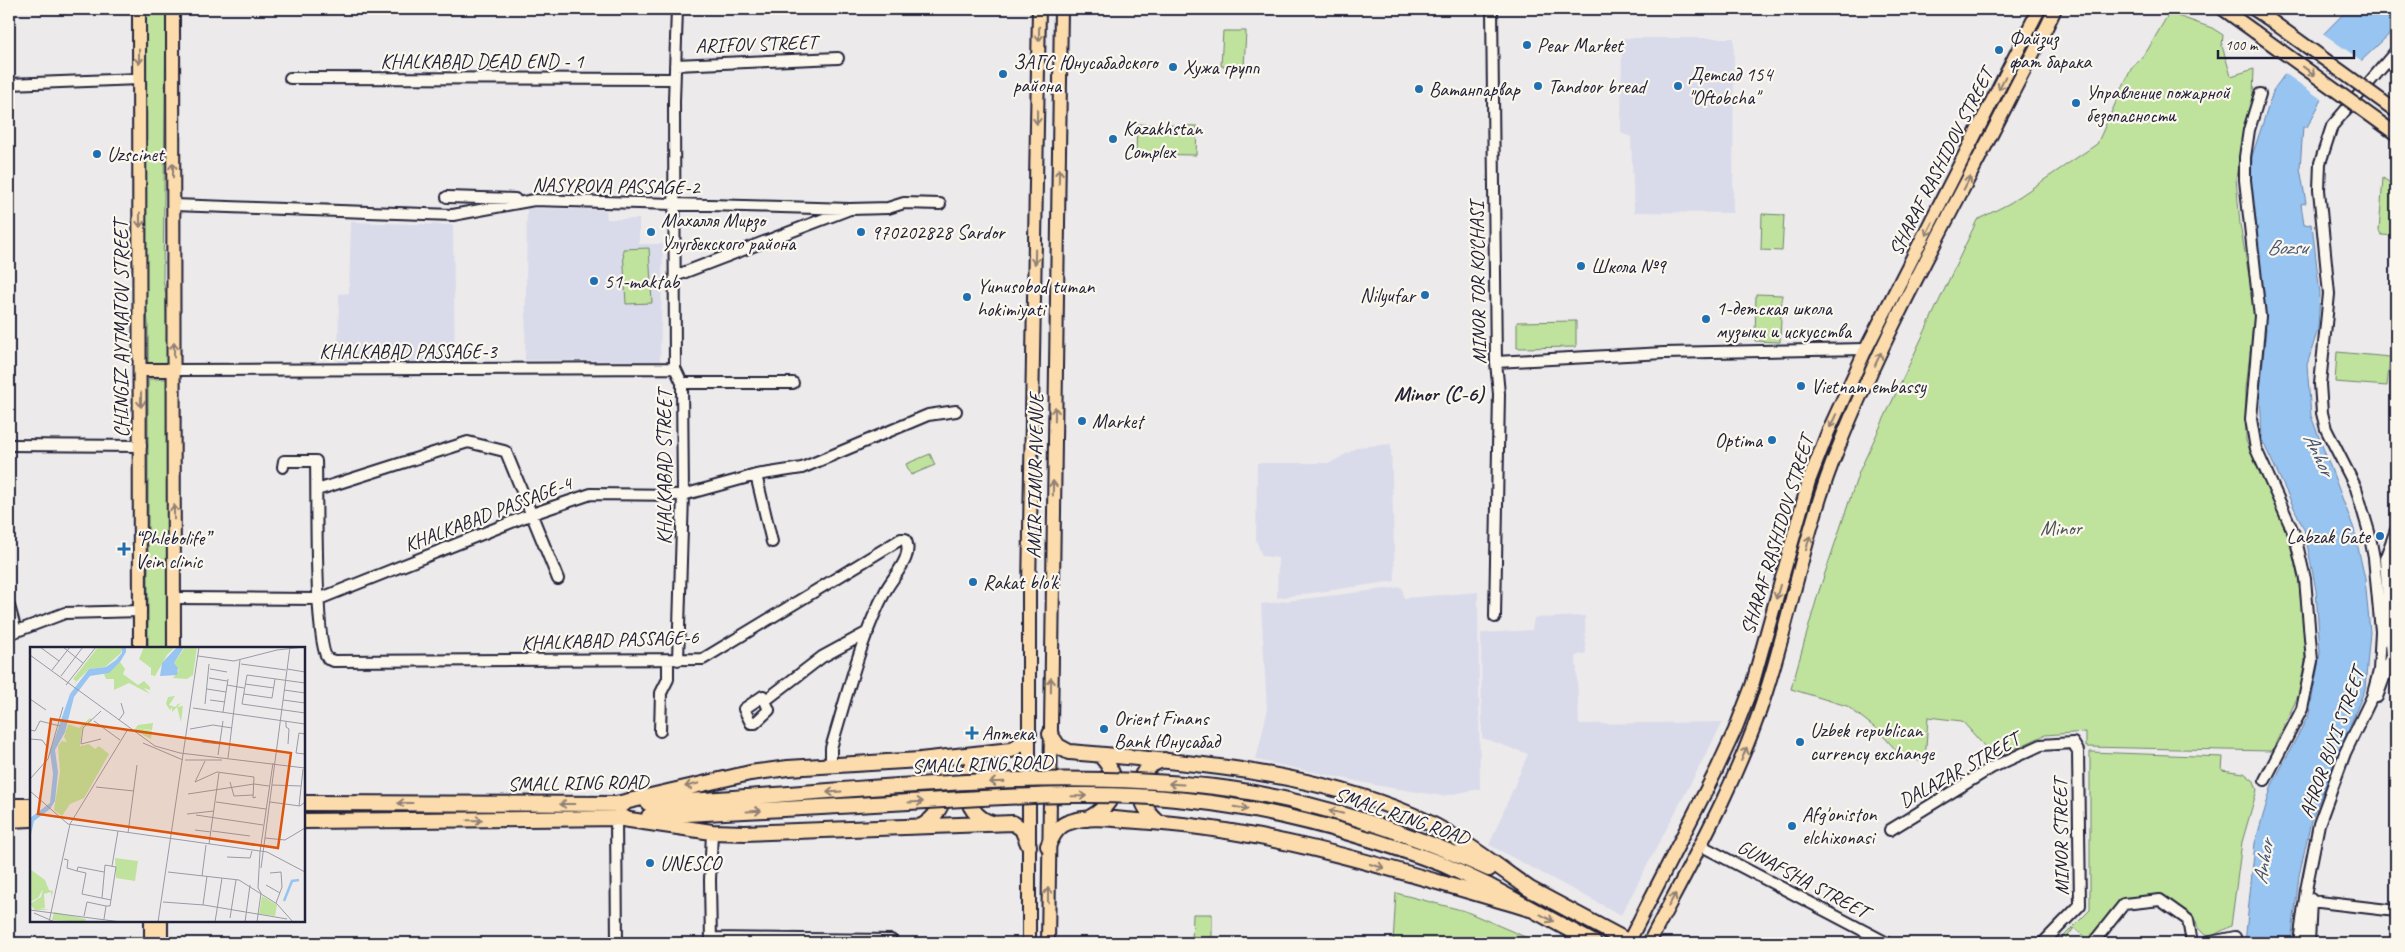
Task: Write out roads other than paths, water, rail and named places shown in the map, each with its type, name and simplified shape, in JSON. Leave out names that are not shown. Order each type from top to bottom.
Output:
[{"type":"highway","points":[[616,804],[745,774],[831,765],[920,760],[990,753],[1017,748],[1028,734]]},
{"type":"highway","points":[[1050,734],[1063,750],[1165,760],[1294,780],[1411,814],[1458,840],[1534,892]]},
{"type":"highway","points":[[990,753],[972,764],[965,784],[967,796],[974,812],[985,821],[992,823]]},
{"type":"highway","points":[[1086,820],[1104,807],[1114,789],[1112,770],[1100,755]]},
{"type":"highway","points":[[920,760],[931,763],[939,770],[943,780],[944,792],[938,814],[922,826]]},
{"type":"highway","points":[[1158,822],[1145,808],[1139,788],[1146,770],[1154,764],[1165,760]]},
{"type":"highway","name":"SMALL RING ROAD","points":[[305,821],[616,818],[705,807],[1015,781],[1088,781],[1186,785],[1255,794],[1348,815],[1382,825],[1448,851],[1534,892],[1629,943]]},
{"type":"highway","name":"SMALL RING ROAD","points":[[305,803],[616,804],[705,807],[1008,797],[1088,796],[1161,798],[1246,808],[1335,828],[1376,840],[1442,864],[1486,885],[1594,943]]},
{"type":"highway","points":[[9,806],[30,806]]},
{"type":"highway","points":[[616,818],[713,836],[745,833],[1012,823],[1020,827],[1026,835],[1028,846]]},
{"type":"highway","points":[[9,820],[30,819]]},
{"type":"highway","points":[[1048,846],[1060,827],[1070,822],[1086,820],[1158,822],[1247,833],[1335,854],[1530,909]]},
{"type":"main road","name":"CHINGIZ AYTMATOV STREET","points":[[139,9],[140,647]]},
{"type":"main road","points":[[173,9],[174,647]]},
{"type":"main road","points":[[1040,9],[1037,144],[1049,138],[1059,142]]},
{"type":"main road","name":"AMIR TIMUR AVENUE","points":[[1048,943],[1062,9]]},
{"type":"main road","name":"SHARAF RASHIDOV STREET","points":[[1629,943],[1735,730],[1752,686],[1809,481],[1828,432],[1866,349],[2039,9]]},
{"type":"main road","name":"SHARAF RASHIDOV STREET","points":[[1649,943],[1702,846],[1735,777],[1767,692],[1830,467],[1849,421],[1885,344],[2055,9]]},
{"type":"main road","points":[[2223,9],[2396,134]]},
{"type":"main road","points":[[2254,9],[2396,111]]},
{"type":"main road","name":"AMIR TIMUR AVENUE","points":[[1028,734],[1037,144]]},
{"type":"main road","name":"KHALKABAD PASSAGE-3","points":[[141,370],[174,370]]},
{"type":"main road","points":[[1030,524],[1053,524]]},
{"type":"main road","points":[[1028,734],[1028,943]]},
{"type":"main road","points":[[151,922],[151,943]]},
{"type":"main road","points":[[161,922],[161,943]]},
{"type":"street","name":"KHALKABAD STREET","points":[[660,730],[661,693],[668,679],[673,660],[683,495],[682,383],[675,368],[674,79],[677,9]]},
{"type":"street","name":"MINOR TOR KO'CHASI","points":[[1492,9],[1496,362],[1499,454],[1495,617]]},
{"type":"street","name":"AHROR BUYI STREET","points":[[2300,943],[2306,890],[2319,824],[2345,753],[2372,697],[2379,671],[2381,631],[2374,558],[2369,532],[2356,488],[2326,429],[2322,413],[2320,384],[2329,294],[2319,190],[2320,163],[2332,126],[2396,51]]},
{"type":"street","name":"ARIFOV STREET","points":[[675,65],[838,58]]},
{"type":"street","name":"KHALKABAD DEAD END - 1","points":[[290,78],[674,79]]},
{"type":"street","points":[[9,84],[139,79]]},
{"type":"street","points":[[2260,94],[2249,130],[2245,172],[2260,316],[2251,419],[2252,435],[2275,494],[2295,536],[2305,579],[2312,661],[2302,709],[2265,780]]},
{"type":"street","points":[[447,197],[534,200]]},
{"type":"street","name":"NASYROVA PASSAGE-2","points":[[174,204],[453,215],[534,200],[850,209]]},
{"type":"street","points":[[676,276],[850,209],[888,208],[904,203],[940,204]]},
{"type":"street","points":[[1496,362],[1673,353],[1866,349]]},
{"type":"street","name":"KHALKABAD PASSAGE-3","points":[[174,370],[675,368]]},
{"type":"street","points":[[682,383],[793,383]]},
{"type":"street","name":"KHALKABAD PASSAGE-4","points":[[174,598],[319,599],[532,514],[591,494],[683,495],[756,475],[802,468],[928,415],[956,411]]},
{"type":"street","points":[[317,490],[472,442],[506,452],[558,579]]},
{"type":"street","points":[[9,445],[141,446]]},
{"type":"street","points":[[284,467],[284,461],[316,460],[319,599]]},
{"type":"street","points":[[756,475],[772,542]]},
{"type":"street","points":[[2309,943],[2310,901],[2316,861],[2325,824],[2340,780],[2394,658],[2384,559],[2396,530]]},
{"type":"street","name":"KHALKABAD PASSAGE-6","points":[[319,599],[323,651],[328,659],[334,660],[703,659],[901,539],[905,539],[907,542],[907,557],[886,591],[868,632]]},
{"type":"street","points":[[9,606],[12,632],[65,613],[141,612]]},
{"type":"street","points":[[766,700],[822,657],[868,632]]},
{"type":"street","points":[[831,765],[830,748],[868,632]]},
{"type":"street","name":"DALAZAR STREET","points":[[1890,830],[1991,768],[2040,745],[2073,743],[2076,746]]},
{"type":"street","name":"MINOR STREET","points":[[2043,943],[2080,905],[2076,746]]},
{"type":"street","points":[[616,818],[617,943]]},
{"type":"street","points":[[713,836],[710,880],[711,941],[889,941]]},
{"type":"street","name":"GUNAFSHA STREET","points":[[1702,846],[1887,943]]},
{"type":"street","points":[[2093,943],[2124,904],[2160,900],[2188,920],[2192,943]]},
{"type":"street","points":[[2310,901],[2396,911]]},
{"type":"street","points":[[2206,943],[2235,937]]},
{"type":"water","name":"Bozsu","points":[[2348,9],[2396,9],[2396,28],[2324,96],[2307,127],[2303,127],[2300,168],[2306,203],[2301,204],[2304,225],[2312,224],[2320,294],[2318,329],[2307,365],[2311,416],[2354,529],[2365,579],[2370,632],[2365,689],[2311,821],[2299,876],[2291,943],[2245,943],[2255,843],[2272,785],[2309,714],[2320,653],[2316,590],[2304,529],[2262,440],[2260,391],[2266,329],[2251,183],[2252,156],[2274,89],[2288,70]]},
{"type":"place","name":"Pear Market","points":[[1527,45]]},
{"type":"place","name":"Файзиз фат барака","points":[[1999,50]]},
{"type":"place","name":"Хужа групп","points":[[1173,67]]},
{"type":"place","name":"ЗАГС Юнусабадского района","points":[[1003,74]]},
{"type":"place","name":"Tandoor bread","points":[[1538,86]]},
{"type":"place","name":"Детсад 154 \"Oftobcha\"","points":[[1678,86]]},
{"type":"place","name":"Ватанпарвар","points":[[1419,89]]},
{"type":"place","name":"Управление пожарной безопасности","points":[[2076,103]]},
{"type":"place","name":"Kazakhstan Complex","points":[[1113,139]]},
{"type":"place","name":"Uzscinet","points":[[97,154]]},
{"type":"place","name":"Махалля Мирзо Улугбекского района","points":[[651,232]]},
{"type":"place","name":"970202828 Sardor","points":[[861,232]]},
{"type":"place","name":"Школа №9","points":[[1581,266]]},
{"type":"place","name":"51-maktab","points":[[594,281]]},
{"type":"place","name":"Nilyufar","points":[[1425,295]]},
{"type":"place","name":"Yunusobod tuman hokimiyati","points":[[967,297]]},
{"type":"place","name":"1-детская школа музыки и искусства","points":[[1706,319]]},
{"type":"place","name":"Vietnam embassy","points":[[1801,386]]},
{"type":"place","name":"Market","points":[[1082,421]]},
{"type":"place","name":"Optima","points":[[1772,440]]},
{"type":"place","name":"Labzak Gate","points":[[2380,536]]},
{"type":"place","name":"“Phlebolife” Vein clinic","points":[[124,549]]},
{"type":"place","name":"Rakat blo'k","points":[[973,582]]},
{"type":"place","name":"Orient Finans Bank Юнусабад","points":[[1104,729]]},
{"type":"place","name":"Аптека","points":[[972,733]]},
{"type":"place","name":"Uzbek republican currency exchange","points":[[1800,742]]},
{"type":"place","name":"Afg'oniston elchixonasi","points":[[1792,826]]},
{"type":"place","name":"UNESCO","points":[[650,863]]},
{"type":"district","name":"Minor (C-6)","points":[[1439,394]]},
{"type":"water label","name":"Anhor","points":[[2319,454]]},
{"type":"water label","name":"Anhor","points":[[2263,862]]},
{"type":"park label","name":"Minor","points":[[2061,528]]}]
